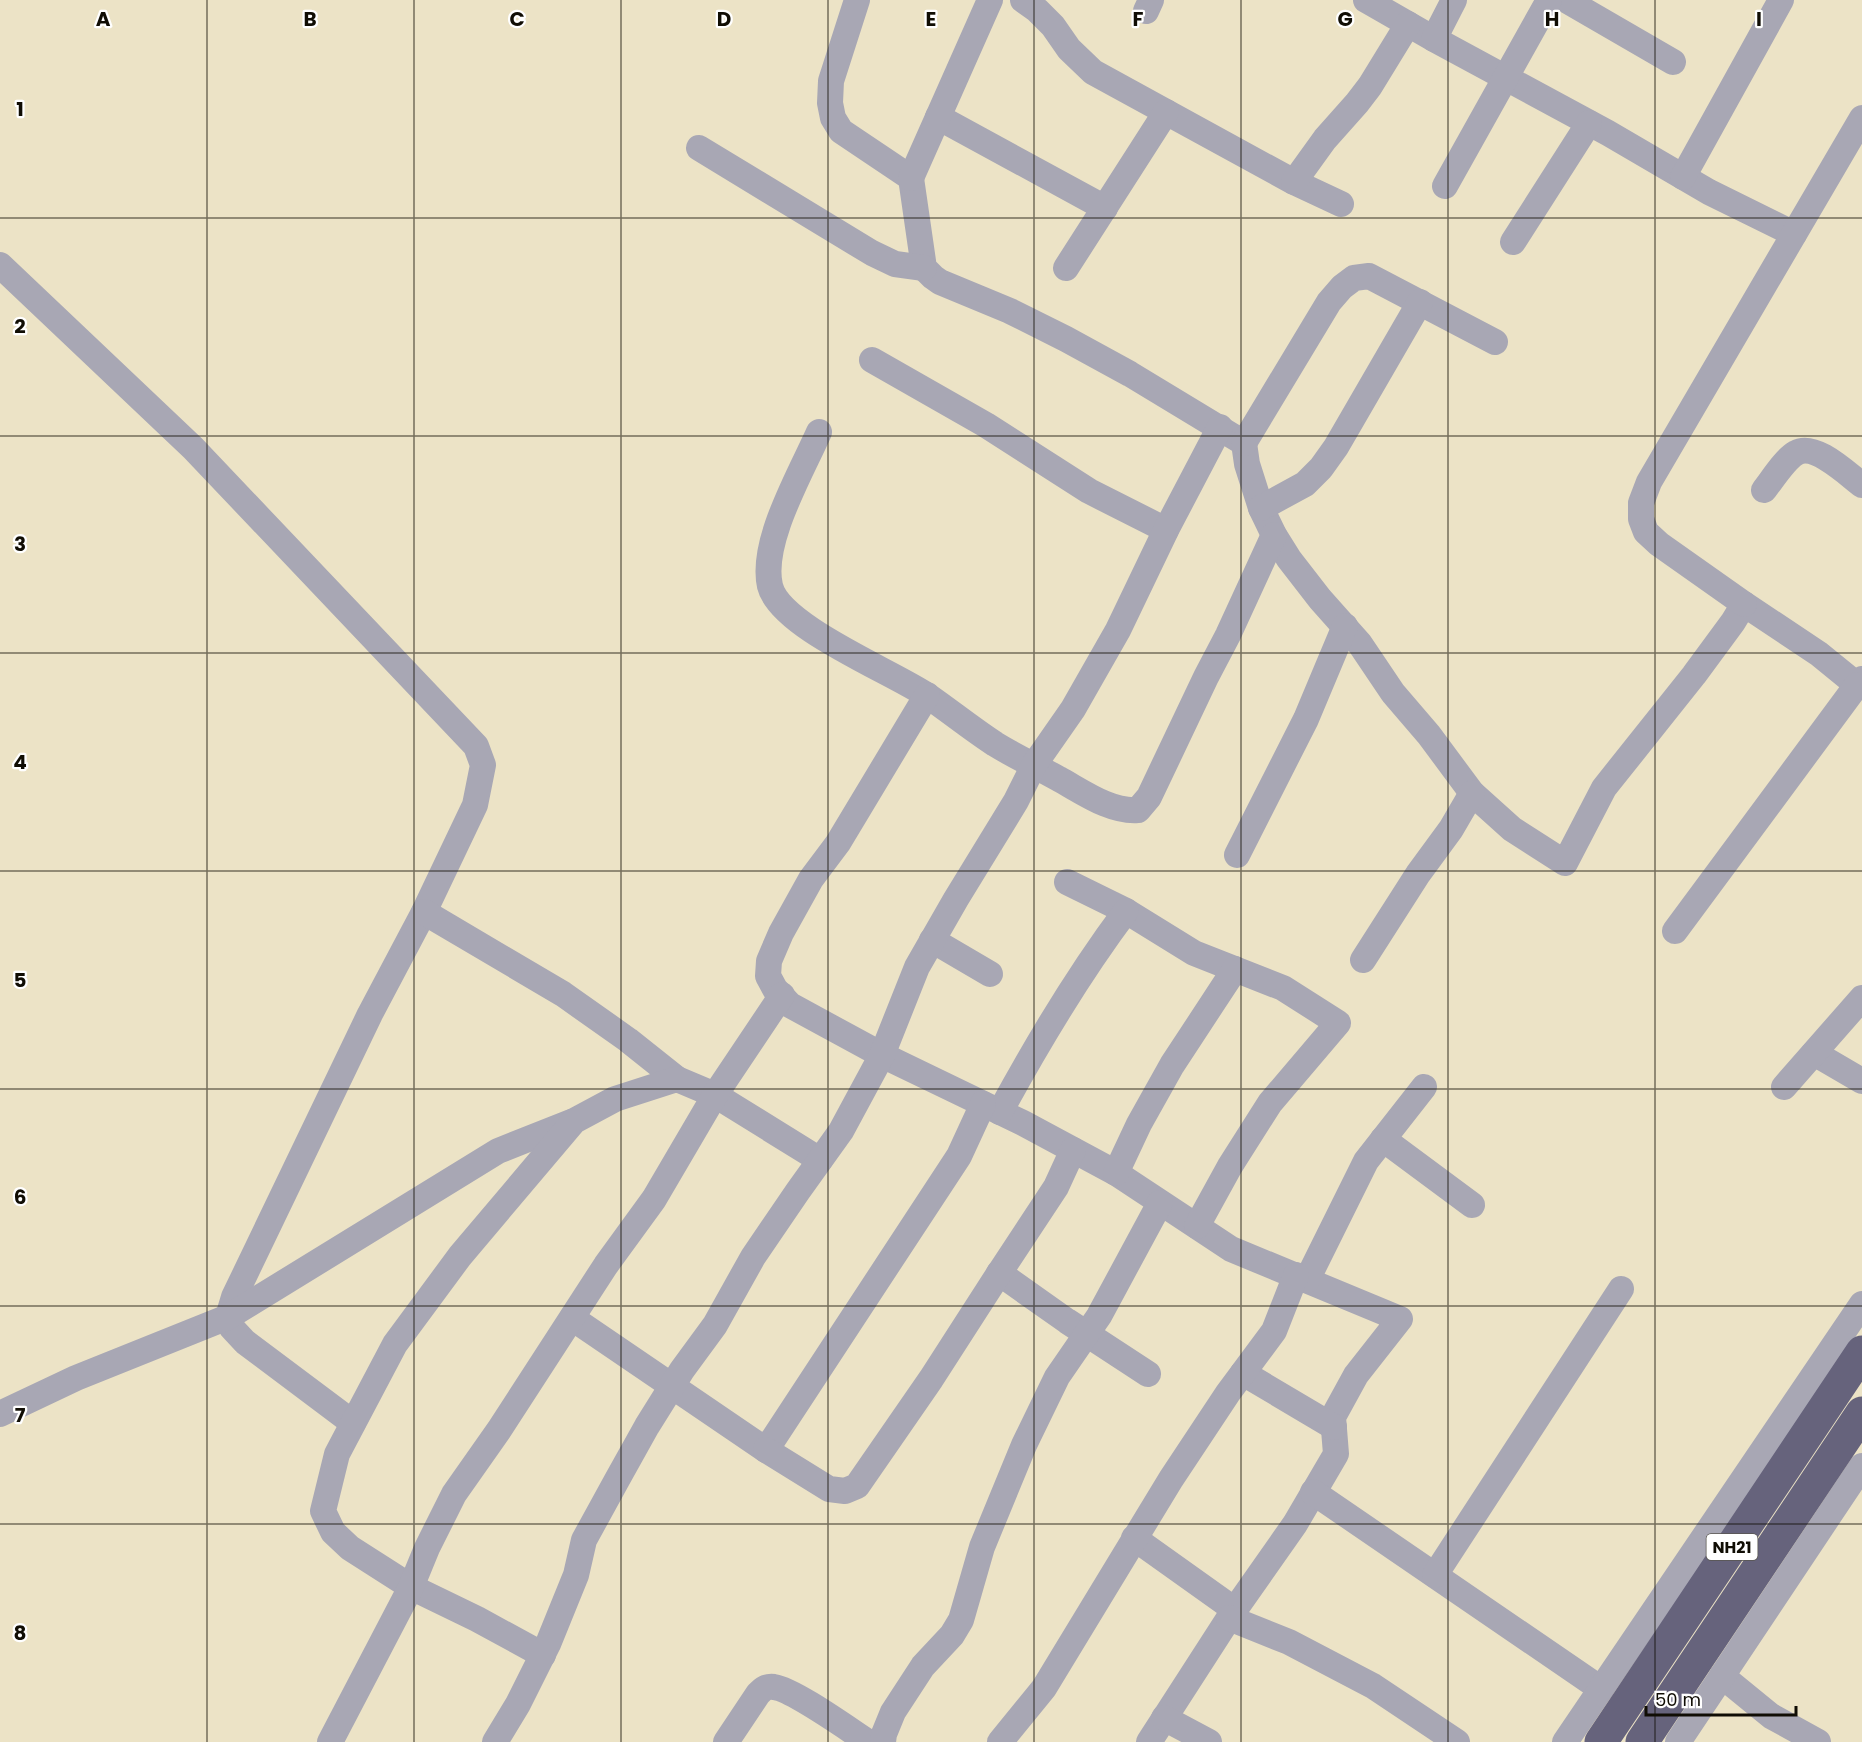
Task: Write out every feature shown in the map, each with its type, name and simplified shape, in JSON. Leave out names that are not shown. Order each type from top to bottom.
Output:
[{"type":"highway","name":"NH21","points":[[1601,1742],[1862,1352]]},
{"type":"highway","name":"NH21","points":[[1642,1742],[1862,1413]]},
{"type":"street","points":[[857,0],[831,81],[830,103],[833,118],[842,131],[911,178]]},
{"type":"street","points":[[990,0],[911,178],[924,268],[940,282],[1010,311],[1066,339],[1130,374],[1244,443]]},
{"type":"street","points":[[1023,0],[1053,26],[1069,49],[1093,72],[1294,182],[1341,204]]},
{"type":"street","points":[[1366,0],[1709,192],[1794,234]]},
{"type":"street","points":[[1434,39],[1454,0]]},
{"type":"street","points":[[1445,186],[1549,0]]},
{"type":"street","points":[[1566,0],[1673,62]]},
{"type":"street","points":[[1683,177],[1781,0]]},
{"type":"street","points":[[1294,182],[1325,139],[1370,86],[1408,24]]},
{"type":"street","points":[[1066,268],[1166,112]]},
{"type":"street","points":[[938,117],[1105,208]]},
{"type":"street","points":[[1676,931],[1860,682],[1743,604],[1659,544],[1646,532],[1641,519],[1641,503],[1649,482],[1862,118]]},
{"type":"street","points":[[1514,242],[1588,123]]},
{"type":"street","points":[[699,148],[878,256],[895,264],[924,268]]},
{"type":"street","points":[[0,265],[193,448],[476,746],[483,765],[475,805],[424,912],[370,1014],[234,1297],[228,1317],[232,1328],[245,1342],[353,1423]]},
{"type":"street","points":[[1496,342],[1369,276],[1354,278],[1342,287],[1329,302],[1244,443],[1247,464],[1261,508],[1274,535],[1295,567],[1360,644],[1393,693],[1429,735],[1472,793],[1512,829],[1565,863],[1604,788],[1694,675],[1733,622],[1743,604]]},
{"type":"street","points":[[1261,508],[1305,484],[1321,468],[1336,447],[1420,302]]},
{"type":"street","points":[[872,360],[986,425],[1089,491],[1166,530]]},
{"type":"street","points":[[495,1742],[518,1704],[543,1654],[576,1575],[584,1540],[647,1426],[715,1325],[753,1257],[841,1131],[882,1055],[917,967],[1035,765],[1073,709],[1118,630],[1166,530],[1220,427]]},
{"type":"street","points":[[819,432],[777,526],[768,563],[770,588],[782,607],[815,632],[927,695],[996,745],[1101,802],[1125,811],[1138,810],[1149,797],[1274,535]]},
{"type":"street","points":[[1764,490],[1790,458],[1796,452],[1804,450],[1820,453],[1862,485]]},
{"type":"street","points":[[1237,855],[1305,719],[1345,626]]},
{"type":"street","points":[[927,695],[838,843],[811,879],[781,933],[769,961],[768,976],[782,995],[790,1005],[882,1055],[992,1108],[1116,1173],[1231,1249],[1400,1319],[1356,1375],[1333,1417],[1336,1454],[1295,1524],[1232,1614],[1149,1742]]},
{"type":"street","points":[[1363,960],[1418,874],[1451,829],[1472,793]]},
{"type":"street","points":[[1067,882],[1126,911],[1194,953],[1283,988],[1338,1023],[1270,1103],[1230,1166],[1197,1226]]},
{"type":"street","points":[[766,1450],[959,1156],[1026,1063],[1081,974],[1126,911]]},
{"type":"street","points":[[424,912],[564,994],[676,1078],[715,1095],[820,1160]]},
{"type":"street","points":[[932,940],[990,974]]},
{"type":"street","points":[[1116,1173],[1139,1124],[1172,1065],[1235,969]]},
{"type":"street","points":[[330,1742],[411,1587],[427,1548],[454,1494],[499,1430],[606,1265],[654,1199],[715,1095],[782,995]]},
{"type":"street","points":[[1784,1087],[1862,999]]},
{"type":"street","points":[[1814,1053],[1862,1081]]},
{"type":"street","points":[[0,1414],[76,1378],[228,1317],[498,1151],[574,1121],[615,1099],[676,1078]]},
{"type":"street","points":[[1000,1742],[1044,1688],[1177,1470],[1274,1331],[1366,1161],[1424,1087]]},
{"type":"street","points":[[543,1654],[411,1587],[350,1548],[333,1532],[323,1511],[337,1454],[395,1344],[460,1256],[574,1121]]},
{"type":"street","points":[[1383,1139],[1472,1205]]},
{"type":"street","points":[[572,1318],[766,1450],[829,1489],[845,1491],[857,1486],[931,1379],[1056,1188],[1072,1150]]},
{"type":"street","points":[[883,1742],[884,1734],[899,1703],[923,1666],[952,1635],[961,1620],[982,1547],[1024,1445],[1057,1377],[1099,1316],[1160,1203]]},
{"type":"street","points":[[999,1273],[1148,1374]]},
{"type":"street","points":[[1434,1575],[1621,1289]]},
{"type":"street","points":[[1565,1742],[1862,1304]]},
{"type":"street","points":[[1243,1373],[1334,1427]]},
{"type":"street","points":[[1678,1742],[1862,1467]]},
{"type":"street","points":[[1313,1492],[1601,1689]]},
{"type":"street","points":[[1134,1538],[1232,1614],[1373,1686],[1457,1742]]},
{"type":"street","points":[[1722,1676],[1771,1716],[1818,1742]]},
{"type":"street","points":[[726,1742],[758,1694],[765,1688],[775,1687],[790,1693],[868,1742]]},
{"type":"street","points":[[1164,1718],[1209,1742]]}]
